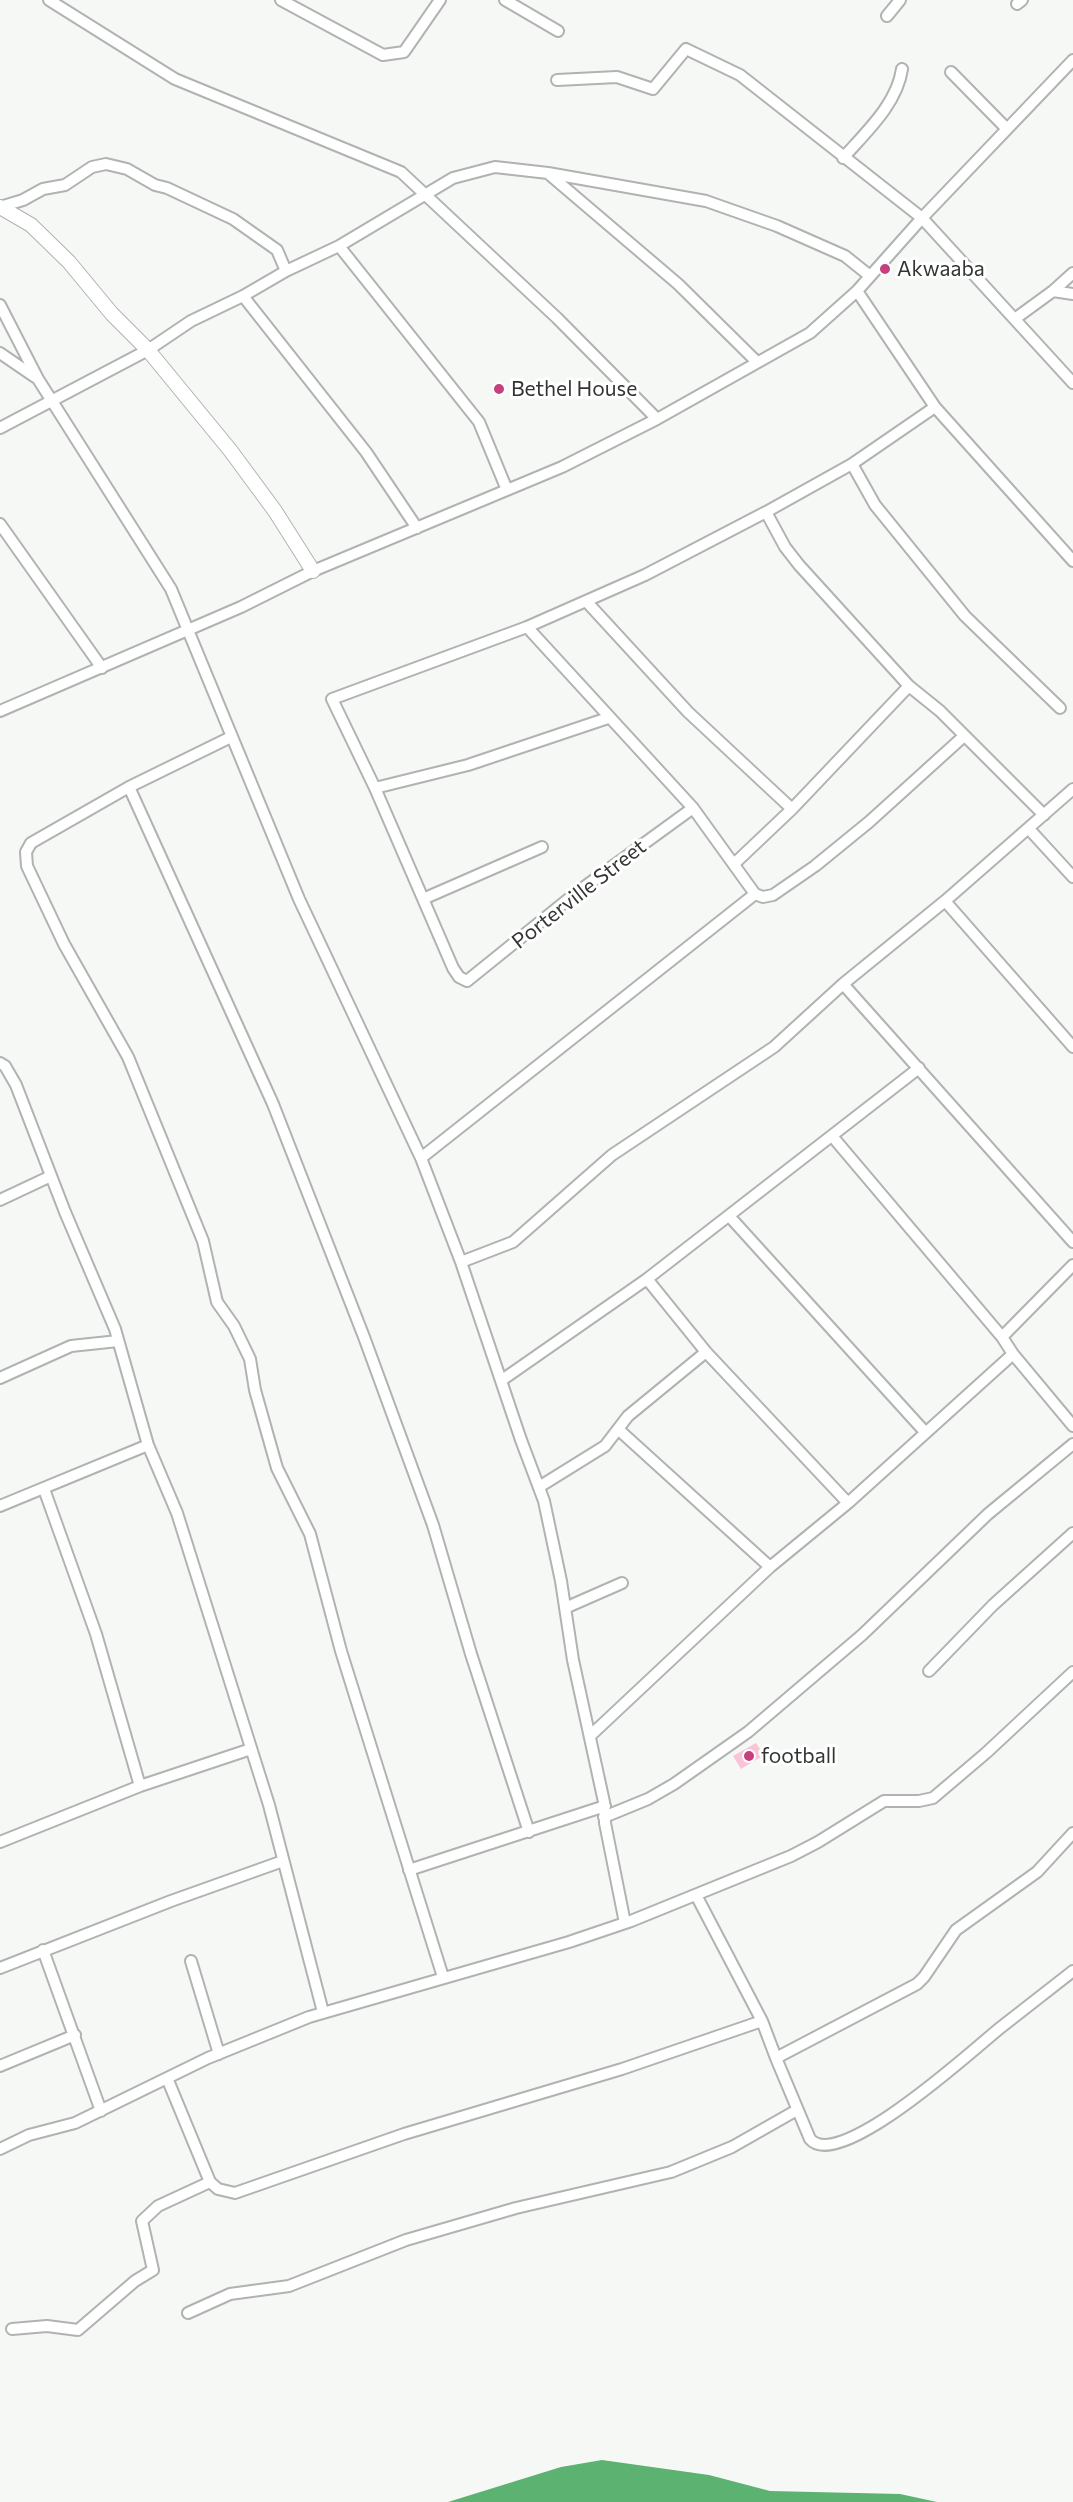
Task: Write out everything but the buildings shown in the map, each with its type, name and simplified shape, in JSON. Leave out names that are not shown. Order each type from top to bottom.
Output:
[{"type":"street","points":[[49,0],[175,79],[400,172],[557,318],[657,419]]},
{"type":"street","points":[[281,0],[383,55],[404,52],[440,0]]},
{"type":"street","points":[[505,0],[558,31]]},
{"type":"street","points":[[887,16],[900,0]]},
{"type":"street","points":[[557,80],[617,77],[653,89],[686,49],[740,75],[922,218],[1016,318],[1073,383]]},
{"type":"street","points":[[0,711],[241,607],[313,571],[562,467],[657,419],[810,333],[857,291],[1006,128],[1073,60]]},
{"type":"street","points":[[843,158],[883,112],[897,87],[903,69]]},
{"type":"street","points":[[951,72],[1006,128]]},
{"type":"street","points":[[0,207],[23,201],[43,189],[65,186],[92,167],[106,164],[127,169],[155,185],[233,219],[277,250],[286,271]]},
{"type":"street","points":[[0,428],[147,350],[191,321],[339,246],[453,178],[495,167],[548,173],[706,201],[777,226],[845,256],[870,276]]},
{"type":"street","points":[[548,173],[678,284],[757,362]]},
{"type":"street","points":[[0,207],[31,225],[69,262],[112,314],[147,350],[230,450],[275,511],[313,571]]},
{"type":"street","points":[[339,246],[479,422],[507,489]]},
{"type":"street","points":[[1016,318],[1073,273]]},
{"type":"street","points":[[857,291],[935,407],[1073,561]]},
{"type":"street","points":[[1053,291],[1073,294]]},
{"type":"street","points":[[243,296],[366,452],[417,528]]},
{"type":"street","points":[[0,305],[38,379],[171,589],[299,899],[421,1158],[461,1262],[549,1518],[576,1679],[591,1735],[625,1923]]},
{"type":"street","points":[[0,353],[38,379]]},
{"type":"street","points":[[542,847],[423,899],[375,788],[332,699],[527,627],[645,575],[852,464],[935,407]]},
{"type":"street","points":[[852,464],[874,505],[965,616],[1060,708]]},
{"type":"street","points":[[766,512],[785,546],[800,565],[909,686],[940,711],[1044,815]]},
{"type":"street","points":[[0,524],[102,668]]},
{"type":"street","points":[[586,601],[688,711],[792,809]]},
{"type":"street","points":[[527,627],[608,718],[693,807],[755,894],[763,897],[773,895],[815,866],[869,822],[964,736]]},
{"type":"street","points":[[734,864],[792,809],[909,686]]},
{"type":"street","points":[[375,788],[468,765],[608,718]]},
{"type":"street","points":[[231,737],[129,787],[31,843],[26,852],[27,866],[64,944],[128,1058],[203,1241],[217,1302],[234,1326],[250,1359],[255,1390],[278,1468],[310,1534],[341,1651],[443,1977]]},
{"type":"street","points":[[129,787],[273,1104],[364,1336],[433,1525],[471,1654],[529,1832]]},
{"type":"street","points":[[461,1262],[513,1242],[612,1155],[774,1047],[843,984],[945,901],[1073,789]]},
{"type":"street","name":"Porterville Street","points":[[423,899],[453,968],[459,977],[467,981],[576,893],[693,807]]},
{"type":"street","points":[[1029,829],[1073,877]]},
{"type":"street","points":[[421,1158],[755,894]]},
{"type":"street","points":[[945,901],[1073,1047]]},
{"type":"street","points":[[843,984],[1073,1242]]},
{"type":"street","points":[[0,1063],[5,1066],[16,1085],[118,1341],[148,1445],[177,1513],[252,1749],[323,2012]]},
{"type":"street","points":[[502,1380],[647,1279],[730,1217],[919,1068]]},
{"type":"street","points":[[832,1136],[1002,1337],[1013,1354],[1073,1426]]},
{"type":"street","points":[[0,1200],[51,1176]]},
{"type":"street","points":[[730,1217],[925,1432]]},
{"type":"street","points":[[1002,1337],[1073,1265]]},
{"type":"street","points":[[647,1279],[706,1352],[848,1503]]},
{"type":"street","points":[[0,1378],[71,1346],[118,1341]]},
{"type":"street","points":[[539,1487],[597,1452],[619,1430],[628,1416],[706,1352]]},
{"type":"street","points":[[591,1735],[770,1567],[848,1503],[1013,1354]]},
{"type":"street","points":[[619,1430],[770,1567]]},
{"type":"street","points":[[409,1870],[529,1832],[648,1799],[674,1784],[748,1732],[862,1635],[988,1514],[1073,1444]]},
{"type":"street","points":[[0,1506],[148,1445]]},
{"type":"street","points":[[45,1489],[96,1634],[140,1786]]},
{"type":"street","points":[[929,1671],[993,1605],[1073,1533]]},
{"type":"street","points":[[565,1608],[622,1583]]},
{"type":"street","points":[[0,2149],[28,2135],[64,2127],[219,2054],[323,2012],[569,1942],[625,1923],[791,1856],[884,1801],[919,1801],[933,1798],[1073,1672]]},
{"type":"street","points":[[1,1839],[140,1786],[252,1749]]},
{"type":"street","points":[[776,2058],[917,1984],[956,1930],[1037,1872],[1073,1833]]},
{"type":"street","points":[[0,1968],[283,1861]]},
{"type":"street","points":[[696,1895],[762,2021],[797,2110],[810,2139],[817,2145],[830,2146],[856,2135],[933,2085],[1073,1971]]},
{"type":"street","points":[[43,1950],[101,2111]]},
{"type":"street","points":[[191,1961],[219,2054]]},
{"type":"street","points":[[167,2078],[210,2182],[226,2192],[241,2192],[404,2134],[633,2065],[762,2021]]},
{"type":"street","points":[[0,2066],[75,2035]]},
{"type":"street","points":[[188,2313],[230,2294],[289,2286],[406,2240],[516,2208],[671,2172],[732,2146],[797,2110]]},
{"type":"street","points":[[12,2329],[47,2326],[78,2330],[135,2281],[153,2270],[142,2222],[158,2206],[210,2182]]},
{"type":"shaded area","name":"football","points":[[756,1743],[764,1755],[741,1769],[733,1756]]},
{"type":"shaded area","points":[[602,2460],[709,2475],[770,2491],[900,2494],[937,2502],[448,2502],[561,2467]]},
{"type":"place","name":"Akwaaba","points":[[885,269]]},
{"type":"place","name":"Bethel House","points":[[499,389]]},
{"type":"place","name":"football","points":[[749,1756]]}]
